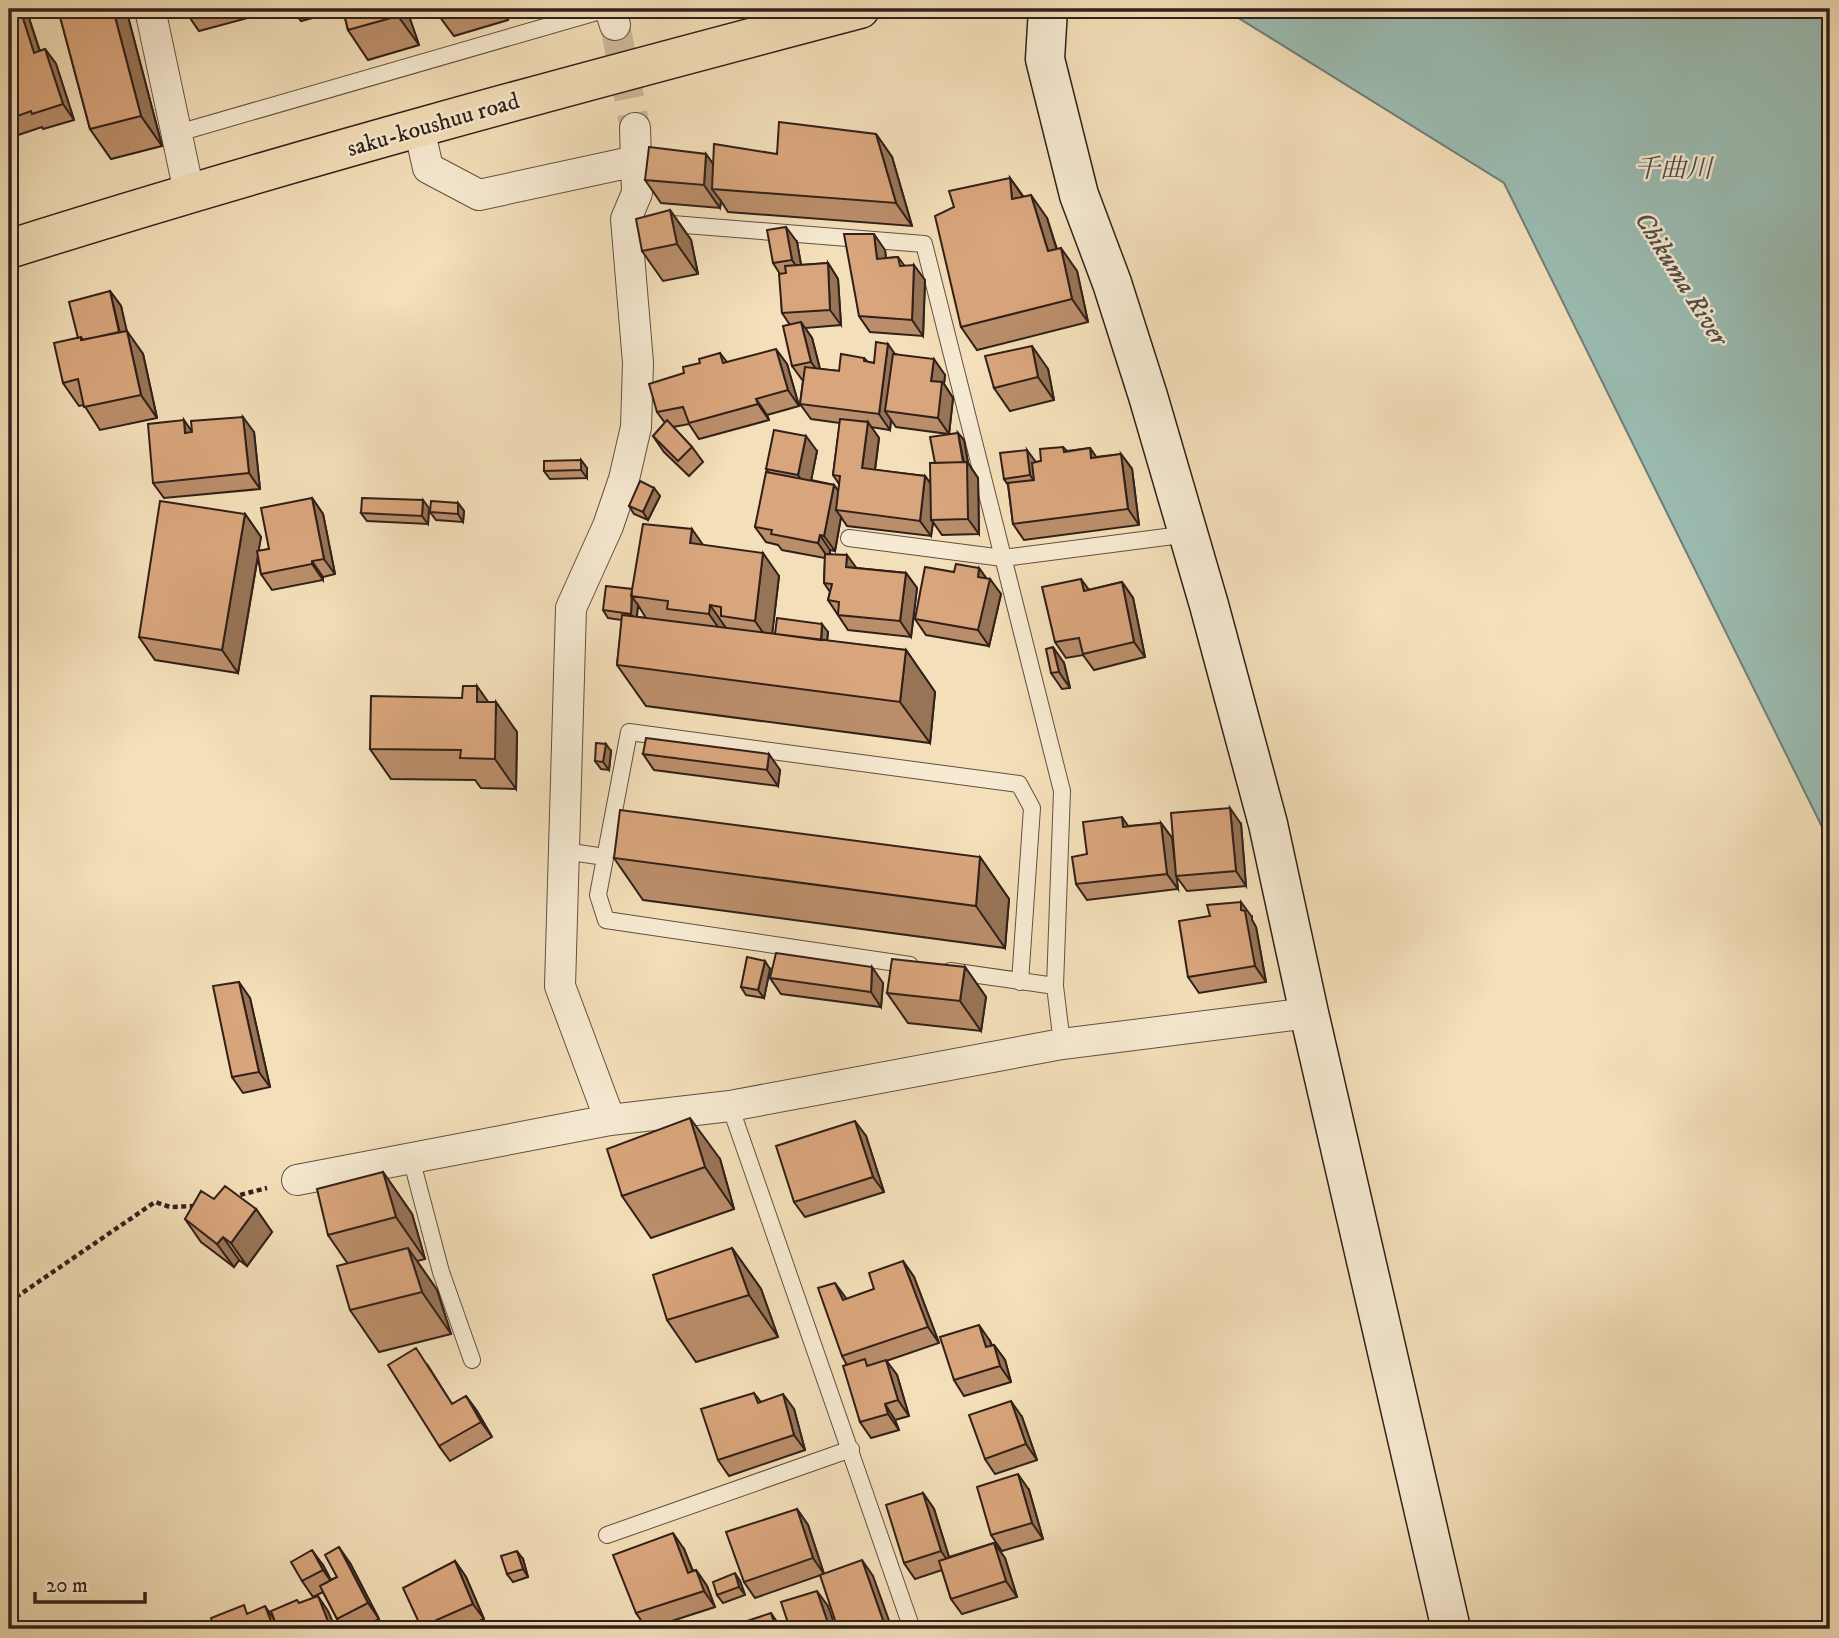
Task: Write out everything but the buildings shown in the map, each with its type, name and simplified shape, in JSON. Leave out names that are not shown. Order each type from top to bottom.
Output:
[{"type":"highway","name":"saku-koushuu road","points":[[9,249],[189,192],[860,9]]},
{"type":"street","points":[[150,9],[189,192]]},
{"type":"street","points":[[1048,9],[1045,59],[1079,195],[1112,282],[1189,534],[1268,824],[1451,1629]]},
{"type":"street","points":[[419,128],[428,168],[479,195],[636,161]]},
{"type":"street","points":[[610,1120],[560,986],[571,607],[608,526],[624,479],[636,427],[638,363],[626,219],[637,193],[635,128]]},
{"type":"street","points":[[297,1180],[610,1120],[730,1106],[1062,1044],[1310,1013]]},
{"type":"lane","points":[[178,133],[610,14]]},
{"type":"lane","points":[[626,219],[924,244],[1062,791],[1055,986],[1062,1044]]},
{"type":"lane","points":[[849,538],[1003,558],[1189,534]]},
{"type":"lane","points":[[1020,982],[1032,808],[1019,784],[629,732],[598,895],[606,920],[1020,982],[1055,986]]},
{"type":"lane","points":[[564,851],[605,858]]},
{"type":"lane","points":[[730,1106],[912,1629]]},
{"type":"lane","points":[[411,1158],[441,1272],[472,1360]]},
{"type":"lane","points":[[607,1535],[851,1449]]},
{"type":"path","points":[[224,1199],[297,1180]]},
{"type":"path","points":[[9,1303],[155,1202],[170,1207],[188,1208],[200,1205]]},
{"type":"water","name":"千曲川","points":[[1235,9],[1830,9],[1830,843],[1504,183],[1237,17]]},
{"type":"tunnel","points":[[615,25],[635,128]]},
{"type":"water label","name":"Chikuma River","points":[[1682,278]]}]
